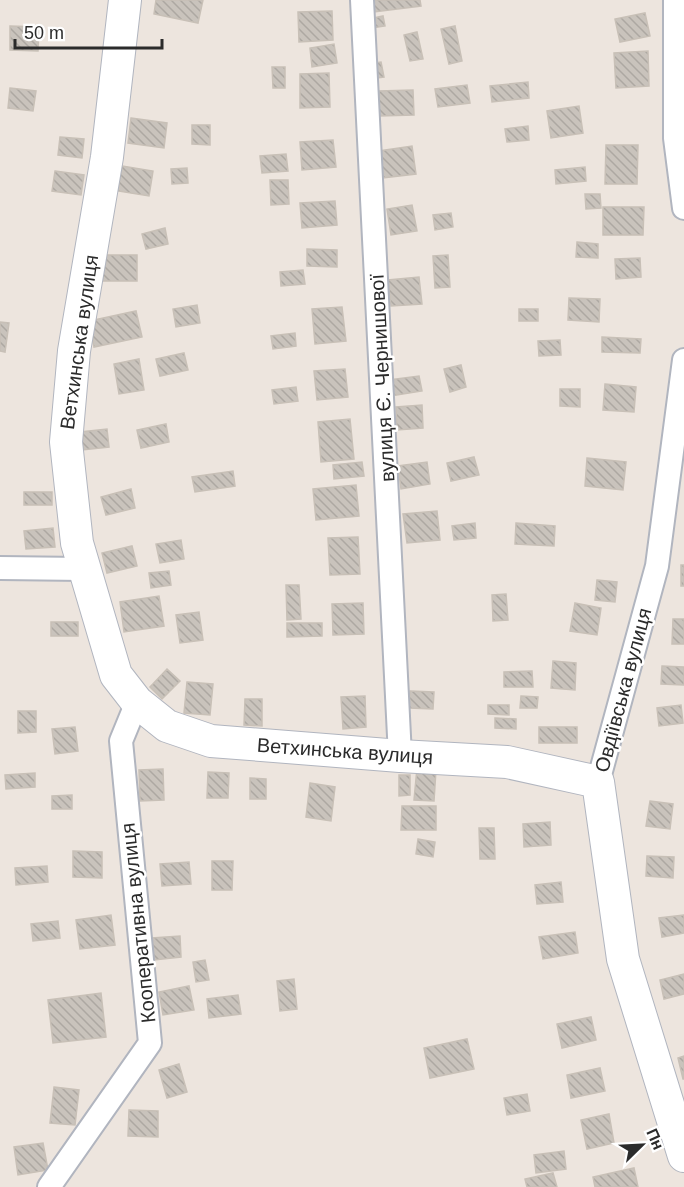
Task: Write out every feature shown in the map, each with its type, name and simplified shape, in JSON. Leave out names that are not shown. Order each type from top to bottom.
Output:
[{"type":"main road","name":"Ветхинська вулиця","points":[[125,0],[107,158],[74,351],[66,442],[77,543],[116,675],[137,702],[167,726],[211,741],[507,762],[598,782]]},
{"type":"main road","name":"Овдіївська вулиця","points":[[598,782],[623,959],[684,1156]]},
{"type":"street","name":"вулиця Є. Чернишової","points":[[362,0],[400,756]]},
{"type":"street","points":[[675,0],[675,138],[684,208]]},
{"type":"street","name":"Овдіївська вулиця","points":[[598,782],[657,566],[684,360]]},
{"type":"street","points":[[0,568],[84,569]]},
{"type":"street","name":"Кооперативна вулиця","points":[[48,1187],[150,1043],[121,741],[137,702]]},
{"type":"building","points":[[156,0],[203,0],[198,23],[154,14]]},
{"type":"building","points":[[372,0],[420,0],[421,6],[374,12]]},
{"type":"building","points":[[332,11],[333,40],[299,42],[298,12]]},
{"type":"building","points":[[645,13],[650,36],[620,42],[615,19]]},
{"type":"building","points":[[383,16],[385,26],[366,29],[364,20]]},
{"type":"building","points":[[10,26],[39,27],[38,51],[10,50]]},
{"type":"building","points":[[455,26],[462,61],[449,64],[441,29]]},
{"type":"building","points":[[417,32],[423,59],[410,61],[404,35]]},
{"type":"building","points":[[334,44],[337,63],[312,67],[310,48]]},
{"type":"building","points":[[648,51],[649,86],[616,88],[614,53]]},
{"type":"building","points":[[381,62],[384,77],[369,79],[367,64]]},
{"type":"building","points":[[272,67],[285,67],[285,88],[273,88]]},
{"type":"building","points":[[329,73],[330,107],[300,108],[300,74]]},
{"type":"building","points":[[528,82],[529,98],[492,102],[490,86]]},
{"type":"building","points":[[467,85],[470,103],[438,107],[435,89]]},
{"type":"building","points":[[10,88],[36,91],[33,111],[8,108]]},
{"type":"building","points":[[413,90],[414,115],[379,116],[379,91]]},
{"type":"building","points":[[579,106],[583,133],[551,138],[547,111]]},
{"type":"building","points":[[131,118],[167,123],[164,148],[128,143]]},
{"type":"building","points":[[192,125],[210,125],[210,145],[192,144]]},
{"type":"building","points":[[528,126],[529,140],[507,142],[505,129]]},
{"type":"building","points":[[60,137],[84,139],[82,158],[58,155]]},
{"type":"building","points":[[333,140],[336,167],[302,170],[300,142]]},
{"type":"building","points":[[606,145],[638,145],[637,184],[605,184]]},
{"type":"building","points":[[412,146],[416,174],[383,178],[379,151]]},
{"type":"building","points":[[286,154],[288,171],[262,173],[260,156]]},
{"type":"building","points":[[122,166],[153,171],[149,196],[118,191]]},
{"type":"building","points":[[585,167],[586,181],[556,184],[555,170]]},
{"type":"building","points":[[187,168],[188,183],[172,184],[171,169]]},
{"type":"building","points":[[55,171],[84,175],[81,195],[52,191]]},
{"type":"building","points":[[270,180],[288,180],[289,204],[271,205]]},
{"type":"building","points":[[585,194],[600,194],[601,208],[586,209]]},
{"type":"building","points":[[335,201],[337,225],[302,228],[300,203]]},
{"type":"building","points":[[412,205],[417,231],[391,235],[387,209]]},
{"type":"building","points":[[603,207],[644,207],[643,235],[603,235]]},
{"type":"building","points":[[451,213],[453,227],[435,230],[433,215]]},
{"type":"building","points":[[165,228],[168,244],[146,249],[142,234]]},
{"type":"building","points":[[577,242],[598,244],[598,258],[576,257]]},
{"type":"building","points":[[307,249],[337,250],[337,267],[307,266]]},
{"type":"building","points":[[102,255],[137,255],[137,281],[102,281]]},
{"type":"building","points":[[448,255],[450,287],[435,288],[433,256]]},
{"type":"building","points":[[640,258],[641,277],[616,279],[615,259]]},
{"type":"building","points":[[303,270],[305,284],[281,286],[280,272]]},
{"type":"building","points":[[419,277],[422,304],[391,306],[388,280]]},
{"type":"building","points":[[569,298],[600,299],[599,322],[568,320]]},
{"type":"building","points":[[197,305],[200,323],[176,327],[173,309]]},
{"type":"building","points":[[342,307],[346,341],[315,344],[312,309]]},
{"type":"building","points":[[519,309],[538,309],[538,321],[519,321]]},
{"type":"building","points":[[136,311],[142,337],[94,347],[89,321]]},
{"type":"building","points":[[0,322],[9,323],[5,352],[0,351]]},
{"type":"building","points":[[295,333],[296,346],[273,349],[271,336]]},
{"type":"building","points":[[602,337],[641,339],[640,353],[602,352]]},
{"type":"building","points":[[560,340],[561,355],[539,356],[538,341]]},
{"type":"building","points":[[184,353],[188,370],[160,376],[156,359]]},
{"type":"building","points":[[139,359],[144,390],[119,394],[114,364]]},
{"type":"building","points":[[461,365],[466,387],[450,392],[444,369]]},
{"type":"building","points":[[345,369],[348,397],[317,400],[314,371]]},
{"type":"building","points":[[419,376],[422,391],[391,396],[389,380]]},
{"type":"building","points":[[605,384],[636,387],[634,412],[603,410]]},
{"type":"building","points":[[296,387],[298,401],[274,404],[272,390]]},
{"type":"building","points":[[560,389],[580,389],[580,407],[560,406]]},
{"type":"building","points":[[422,405],[423,428],[397,430],[396,407]]},
{"type":"building","points":[[350,419],[354,459],[321,462],[318,422]]},
{"type":"building","points":[[166,424],[169,442],[141,448],[137,430]]},
{"type":"building","points":[[107,429],[109,447],[82,450],[80,432]]},
{"type":"building","points":[[474,457],[479,475],[451,481],[447,463]]},
{"type":"building","points":[[587,458],[626,462],[623,490],[585,486]]},
{"type":"building","points":[[362,462],[364,476],[334,479],[333,465]]},
{"type":"building","points":[[427,462],[430,484],[401,489],[398,466]]},
{"type":"building","points":[[233,471],[235,486],[195,492],[192,477]]},
{"type":"building","points":[[356,485],[359,516],[316,520],[313,489]]},
{"type":"building","points":[[131,489],[135,508],[106,515],[101,497]]},
{"type":"building","points":[[24,492],[52,492],[52,505],[24,505]]},
{"type":"building","points":[[437,511],[440,540],[407,543],[403,514]]},
{"type":"building","points":[[475,523],[476,538],[454,540],[452,526]]},
{"type":"building","points":[[516,523],[555,526],[554,546],[515,544]]},
{"type":"building","points":[[53,528],[55,547],[26,549],[24,531]]},
{"type":"building","points":[[358,537],[360,574],[330,575],[328,538]]},
{"type":"building","points":[[181,540],[184,559],[160,563],[156,544]]},
{"type":"building","points":[[132,546],[137,566],[107,573],[102,553]]},
{"type":"building","points":[[681,565],[684,565],[684,586],[681,586]]},
{"type":"building","points":[[169,571],[171,585],[151,588],[149,573]]},
{"type":"building","points":[[597,580],[617,582],[615,602],[595,600]]},
{"type":"building","points":[[286,585],[299,585],[301,619],[287,620]]},
{"type":"building","points":[[506,594],[508,620],[493,621],[492,595]]},
{"type":"building","points":[[159,596],[164,626],[124,632],[120,602]]},
{"type":"building","points":[[363,603],[364,634],[333,635],[332,604]]},
{"type":"building","points":[[575,603],[601,608],[597,635],[570,631]]},
{"type":"building","points":[[199,612],[203,640],[180,643],[176,615]]},
{"type":"building","points":[[673,619],[684,619],[684,644],[672,644]]},
{"type":"building","points":[[51,622],[78,622],[78,636],[51,636]]},
{"type":"building","points":[[287,623],[322,623],[322,636],[287,637]]},
{"type":"building","points":[[553,661],[576,663],[575,690],[551,688]]},
{"type":"building","points":[[662,666],[684,667],[684,685],[661,684]]},
{"type":"building","points":[[167,669],[180,681],[162,699],[150,687]]},
{"type":"building","points":[[532,671],[533,687],[504,687],[504,672]]},
{"type":"building","points":[[187,682],[213,684],[210,715],[184,713]]},
{"type":"building","points":[[410,691],[434,692],[433,709],[409,708]]},
{"type":"building","points":[[365,696],[366,727],[343,729],[341,697]]},
{"type":"building","points":[[521,696],[538,697],[537,708],[520,708]]},
{"type":"building","points":[[245,699],[262,699],[262,726],[244,725]]},
{"type":"building","points":[[488,705],[509,705],[509,715],[488,714]]},
{"type":"building","points":[[681,705],[683,723],[659,726],[657,708]]},
{"type":"building","points":[[18,711],[36,711],[36,732],[18,733]]},
{"type":"building","points":[[495,718],[516,719],[516,729],[495,728]]},
{"type":"building","points":[[75,727],[78,751],[55,754],[52,729]]},
{"type":"building","points":[[539,727],[577,727],[577,743],[539,743]]},
{"type":"building","points":[[417,768],[436,770],[434,801],[414,800]]},
{"type":"building","points":[[163,769],[164,800],[140,801],[139,770]]},
{"type":"building","points":[[208,772],[229,773],[228,798],[207,798]]},
{"type":"building","points":[[35,773],[35,787],[6,789],[5,775]]},
{"type":"building","points":[[399,775],[410,775],[410,795],[399,796]]},
{"type":"building","points":[[250,778],[266,779],[266,799],[250,799]]},
{"type":"building","points":[[310,783],[335,787],[331,821],[306,817]]},
{"type":"building","points":[[72,795],[72,809],[52,809],[52,796]]},
{"type":"building","points":[[650,801],[673,804],[670,829],[646,826]]},
{"type":"building","points":[[402,806],[436,806],[436,830],[401,830]]},
{"type":"building","points":[[550,822],[551,845],[524,847],[523,824]]},
{"type":"building","points":[[479,828],[494,828],[495,859],[480,859]]},
{"type":"building","points":[[418,839],[435,842],[433,857],[416,854]]},
{"type":"building","points":[[73,851],[102,852],[102,878],[73,877]]},
{"type":"building","points":[[647,856],[674,857],[673,878],[646,876]]},
{"type":"building","points":[[212,861],[233,861],[232,890],[212,890]]},
{"type":"building","points":[[189,862],[191,884],[162,886],[160,864]]},
{"type":"building","points":[[47,866],[48,882],[16,885],[15,868]]},
{"type":"building","points":[[561,882],[563,902],[537,904],[535,885]]},
{"type":"building","points":[[111,915],[115,945],[80,949],[76,920]]},
{"type":"building","points":[[684,915],[684,933],[662,937],[659,918]]},
{"type":"building","points":[[58,921],[60,938],[33,941],[31,924]]},
{"type":"building","points":[[575,932],[578,953],[543,959],[539,937]]},
{"type":"building","points":[[180,936],[181,957],[154,960],[152,938]]},
{"type":"building","points":[[205,960],[209,980],[196,982],[193,962]]},
{"type":"building","points":[[684,974],[684,994],[664,999],[660,980]]},
{"type":"building","points":[[294,979],[297,1009],[280,1011],[277,981]]},
{"type":"building","points":[[189,986],[194,1010],[163,1015],[159,992]]},
{"type":"building","points":[[101,993],[106,1037],[53,1043],[48,1000]]},
{"type":"building","points":[[238,995],[241,1014],[209,1018],[207,999]]},
{"type":"building","points":[[591,1017],[596,1040],[562,1048],[557,1024]]},
{"type":"building","points":[[467,1039],[474,1069],[430,1078],[424,1048]]},
{"type":"building","points":[[684,1056],[684,1079],[683,1079],[678,1058]]},
{"type":"building","points":[[179,1064],[187,1092],[167,1098],[159,1070]]},
{"type":"building","points":[[600,1068],[605,1091],[571,1098],[567,1075]]},
{"type":"building","points":[[54,1087],[79,1090],[75,1125],[50,1123]]},
{"type":"building","points":[[527,1094],[530,1111],[507,1115],[504,1098]]},
{"type":"building","points":[[129,1110],[158,1111],[158,1137],[128,1136]]},
{"type":"building","points":[[609,1114],[614,1143],[587,1149],[581,1120]]},
{"type":"building","points":[[43,1143],[48,1170],[18,1175],[14,1147]]},
{"type":"building","points":[[564,1151],[566,1169],[536,1173],[534,1155]]},
{"type":"building","points":[[634,1168],[638,1187],[595,1187],[593,1177]]},
{"type":"building","points":[[553,1173],[557,1187],[527,1187],[525,1179]]}]
